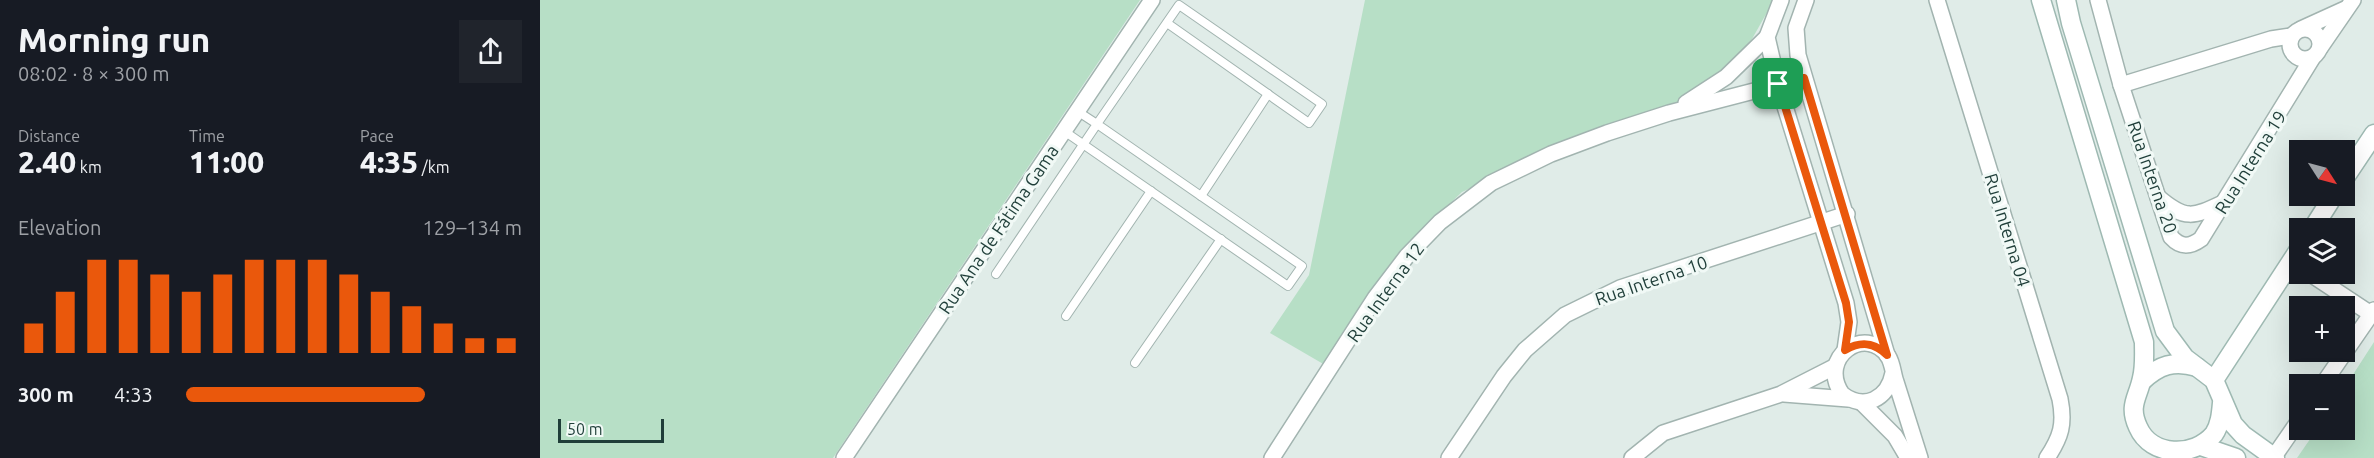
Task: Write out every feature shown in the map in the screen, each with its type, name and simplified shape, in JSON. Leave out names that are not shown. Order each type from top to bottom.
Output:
[{"type":"main road","points":[[2041,0],[2144,342],[2142,381]]},
{"type":"main road","points":[[2066,0],[2159,316],[2174,346],[2185,358],[2214,380],[2222,404],[2233,424],[2243,435],[2274,458]]},
{"type":"main road","points":[[2355,162],[2374,134]]},
{"type":"main road","points":[[2214,380],[2289,271]]},
{"type":"main road","points":[[2198,367],[2183,363],[2168,364],[2153,370],[2142,381],[2134,396],[2133,412],[2138,428],[2160,454],[2201,446],[2214,433],[2221,419],[2222,404]]},
{"type":"main road","points":[[2201,446],[2236,458]]},
{"type":"street","name":"Rua Ana de Fátima Gama","points":[[844,458],[1152,0]]},
{"type":"street","points":[[1632,458],[1663,433],[1781,394],[1834,367],[1845,350],[1849,322],[1846,303],[1778,84],[1767,37],[1781,0]]},
{"type":"street","points":[[1806,0],[1796,34],[1804,78],[1920,458]]},
{"type":"street","name":"Rua Interna 04","points":[[1937,0],[2060,399],[2063,417],[2062,432],[2048,458]]},
{"type":"street","name":"Rua Interna 20","points":[[2098,0],[2121,85],[2171,237],[2175,243],[2191,246],[2201,239]]},
{"type":"street","name":"Rua Interna 19","points":[[2294,43],[2350,4]]},
{"type":"street","name":"Rua Interna 19","points":[[2201,239],[2316,53],[2350,4]]},
{"type":"street","points":[[2121,85],[2271,39],[2294,43],[2316,33],[2321,43],[2316,53],[2305,59],[2294,43]]},
{"type":"street","name":"Rua Interna 12","points":[[1669,112],[1726,77],[1767,37]]},
{"type":"street","points":[[2294,43],[2298,84]]},
{"type":"street","name":"Rua Interna 12","points":[[1272,458],[1375,298],[1407,256],[1440,222],[1491,183],[1551,154],[1669,112],[1804,78]]},
{"type":"street","points":[[2158,197],[2175,211],[2187,216],[2225,202]]},
{"type":"street","name":"Rua Interna 10","points":[[1449,458],[1504,375],[1526,350],[1565,315],[1620,288],[1846,214]]},
{"type":"street","points":[[2327,284],[2373,312],[2330,374]]},
{"type":"street","points":[[1845,350],[1863,343],[1881,349],[1887,355]]},
{"type":"street","points":[[1834,367],[1837,386],[1895,436],[1908,458]]},
{"type":"street","points":[[1781,394],[1855,401],[1880,398],[1887,391],[1893,373]]},
{"type":"street","points":[[2274,458],[2289,436]]},
{"type":"lane","points":[[996,274],[1179,5],[1322,104],[1309,123],[1167,23]]},
{"type":"lane","points":[[1201,196],[1268,94]]},
{"type":"lane","points":[[1064,131],[1288,286],[1302,266],[1077,111]]},
{"type":"lane","points":[[1066,316],[1150,191]]},
{"type":"lane","points":[[1135,363],[1221,239]]},
{"type":"green space","points":[[540,0],[1140,0],[833,458],[540,458]]},
{"type":"green space","points":[[1365,0],[1774,0],[1752,39],[1719,76],[1688,98],[1596,131],[1462,192],[1419,233],[1325,365],[1270,333],[1309,275]]},
{"type":"green space","points":[[2374,342],[2374,458],[2297,458],[2309,440],[2355,440],[2353,374]]},
{"type":"route","points":[[1804,78],[1887,355],[1881,349],[1863,343],[1845,350],[1849,322],[1846,303],[1778,84],[1804,78]]}]
